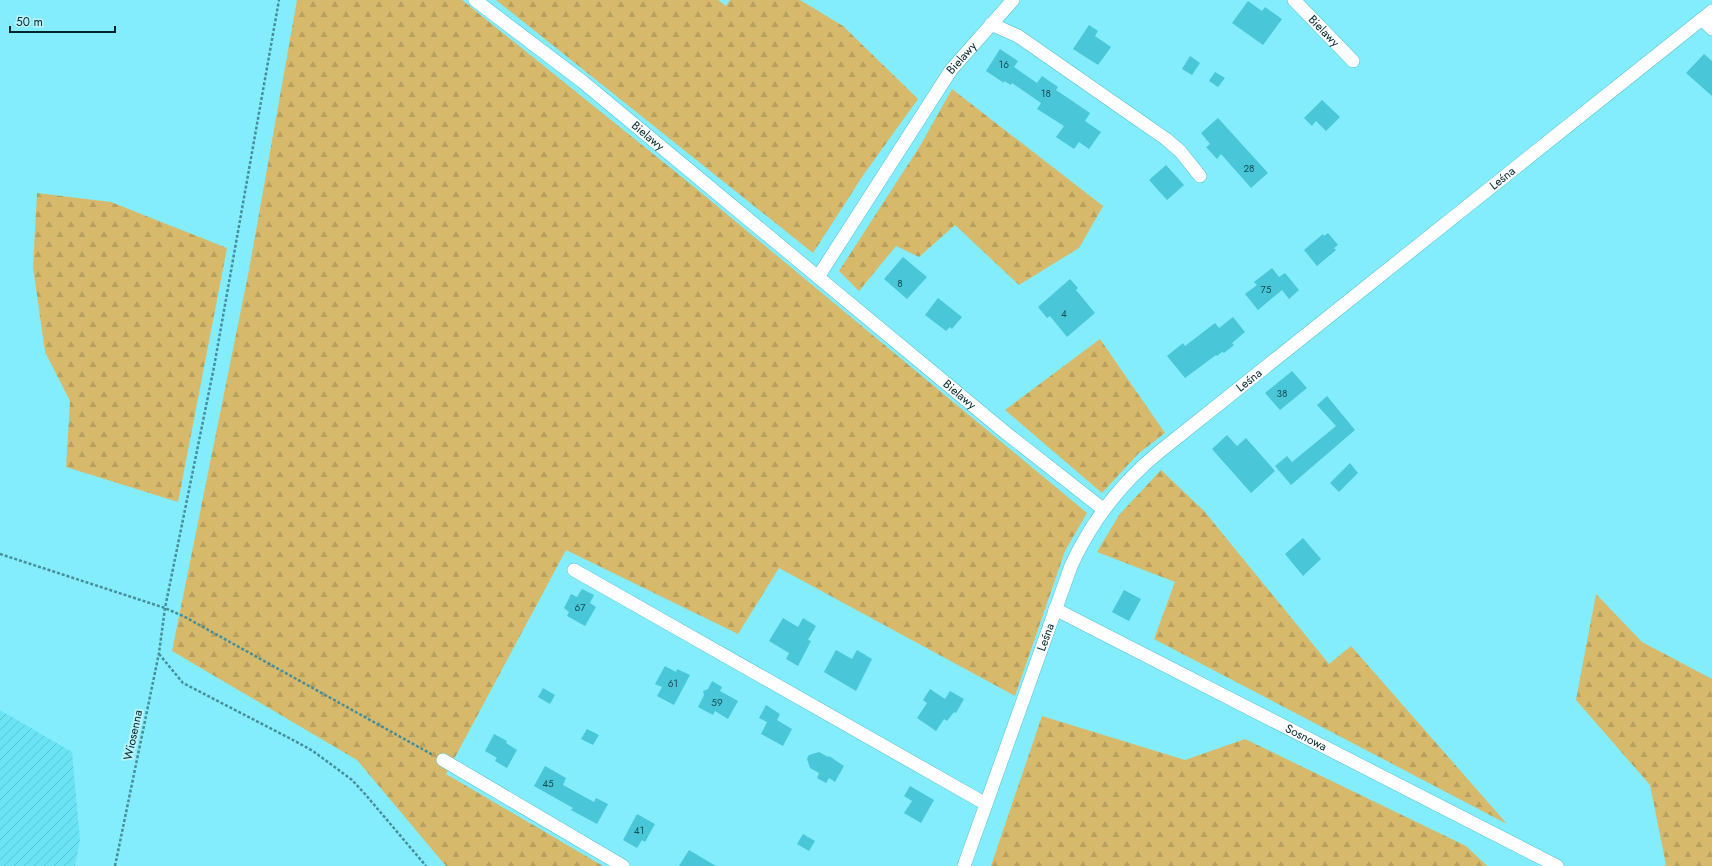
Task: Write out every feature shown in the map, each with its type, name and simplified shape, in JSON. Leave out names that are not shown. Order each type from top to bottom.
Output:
[{"type":"street","name":"Bielawy","points":[[475,0],[583,82],[1006,433],[1103,509]]},
{"type":"street","name":"Bielawy","points":[[818,277],[951,70],[1014,0]]},
{"type":"street","name":"Bielawy","points":[[1294,0],[1353,61]]},
{"type":"street","name":"Leśna","points":[[964,866],[1055,609],[1080,546],[1103,509],[1129,478],[1159,452],[1707,15],[1712,29]]},
{"type":"street","points":[[992,24],[1018,36],[1166,139],[1180,151],[1200,176]]},
{"type":"street","points":[[574,570],[986,804]]},
{"type":"street","name":"Sosnowa","points":[[1055,609],[1557,866]]},
{"type":"street","points":[[443,760],[623,866]]},
{"type":"path","name":"Wiosenna","points":[[115,866],[159,653],[165,608],[214,367],[279,0]]},
{"type":"path","points":[[0,554],[165,608],[209,629],[443,760]]},
{"type":"path","points":[[159,653],[183,683],[313,751],[347,776],[365,794],[426,866]]},
{"type":"shaded area","points":[[0,710],[72,752],[80,840],[75,866],[0,866]]},
{"type":"green space","points":[[297,0],[462,0],[693,186],[1087,513],[1065,551],[1015,696],[779,568],[738,634],[566,550],[446,774],[603,866],[446,866],[357,760],[172,651],[249,270]]},
{"type":"green space","points":[[496,0],[718,0],[726,6],[730,0],[800,0],[843,26],[918,99],[864,174],[813,253]]},
{"type":"green space","points":[[952,89],[1103,206],[1079,248],[1019,285],[955,225],[919,257],[896,246],[859,291],[839,271],[920,146]]},
{"type":"green space","points":[[37,193],[111,202],[227,248],[178,502],[66,467],[70,401],[45,352],[33,267]]},
{"type":"green space","points":[[1100,339],[1165,433],[1138,454],[1102,493],[1005,410]]},
{"type":"green space","points":[[1161,470],[1204,511],[1329,664],[1351,646],[1507,824],[1154,639],[1175,582],[1097,552],[1119,515]]},
{"type":"green space","points":[[1596,594],[1642,642],[1712,679],[1712,866],[1663,866],[1666,865],[1650,785],[1576,700]]},
{"type":"green space","points":[[1042,716],[1185,760],[1245,739],[1466,846],[1487,866],[991,866]]},
{"type":"building","points":[[1248,1],[1262,11],[1265,7],[1282,19],[1263,45],[1232,23]]},
{"type":"building","points":[[1089,25],[1098,31],[1095,36],[1111,47],[1098,65],[1073,49]]},
{"type":"building","points":[[1000,49],[1018,61],[1014,67],[1037,83],[1042,76],[1058,87],[1056,90],[1090,113],[1085,121],[1101,132],[1089,149],[1079,142],[1074,149],[1056,137],[1064,126],[1037,109],[1041,103],[1012,83],[1011,85],[1004,81],[1004,83],[986,71]]},
{"type":"building","points":[[1704,54],[1712,61],[1712,96],[1686,73]]},
{"type":"building","points":[[1190,56],[1200,63],[1192,75],[1182,69]]},
{"type":"building","points":[[1215,72],[1225,78],[1218,87],[1209,81]]},
{"type":"building","points":[[1322,100],[1340,117],[1326,131],[1316,121],[1312,126],[1304,118]]},
{"type":"building","points":[[1218,118],[1268,173],[1251,188],[1221,154],[1217,159],[1206,147],[1210,144],[1201,133]]},
{"type":"building","points":[[1166,165],[1184,185],[1167,200],[1149,180]]},
{"type":"building","points":[[1328,233],[1338,245],[1334,248],[1336,250],[1317,266],[1304,250],[1323,234],[1324,236]]},
{"type":"building","points":[[903,257],[927,277],[907,299],[884,279]]},
{"type":"building","points":[[1272,268],[1279,277],[1285,273],[1299,290],[1289,299],[1282,290],[1258,310],[1245,294],[1257,285],[1254,282]]},
{"type":"building","points":[[1070,279],[1078,288],[1076,290],[1095,313],[1067,337],[1050,316],[1047,318],[1038,307]]},
{"type":"building","points":[[938,298],[962,317],[952,329],[950,327],[946,331],[925,315]]},
{"type":"building","points":[[1233,317],[1245,332],[1232,343],[1234,345],[1224,353],[1222,352],[1217,356],[1216,355],[1185,378],[1167,356],[1183,343],[1185,346],[1215,323],[1219,328]]},
{"type":"building","points":[[1292,371],[1307,388],[1280,410],[1265,393]]},
{"type":"building","points":[[1327,396],[1355,430],[1291,485],[1275,466],[1287,456],[1292,462],[1336,426],[1317,405]]},
{"type":"building","points":[[1227,435],[1237,446],[1246,438],[1275,471],[1251,493],[1212,449]]},
{"type":"building","points":[[1350,463],[1358,473],[1339,492],[1330,483]]},
{"type":"building","points":[[1303,538],[1321,559],[1303,576],[1285,554]]},
{"type":"building","points":[[582,589],[594,595],[590,603],[596,607],[585,626],[567,616],[569,612],[564,608],[571,594],[577,597]]},
{"type":"building","points":[[1124,590],[1141,599],[1129,621],[1112,612]]},
{"type":"building","points":[[783,618],[798,627],[803,618],[816,626],[808,640],[811,641],[798,666],[786,659],[789,653],[769,641]]},
{"type":"building","points":[[836,650],[852,659],[857,650],[872,659],[856,691],[824,672]]},
{"type":"building","points":[[665,666],[676,672],[677,669],[690,675],[674,705],[657,696],[662,687],[655,684]]},
{"type":"building","points":[[712,681],[722,687],[720,691],[738,701],[728,719],[715,711],[713,715],[698,707],[704,695],[703,691],[708,689]]},
{"type":"building","points":[[543,688],[555,695],[550,704],[538,697]]},
{"type":"building","points":[[930,689],[945,699],[950,691],[964,699],[956,713],[954,712],[947,721],[944,719],[936,731],[917,718],[927,703],[923,700]]},
{"type":"building","points":[[766,705],[780,714],[777,720],[792,729],[783,746],[761,734],[767,722],[759,718]]},
{"type":"building","points":[[587,729],[599,735],[593,745],[581,739]]},
{"type":"building","points":[[494,734],[507,741],[506,743],[517,750],[507,768],[495,761],[497,758],[485,751]]},
{"type":"building","points":[[819,752],[828,757],[829,756],[844,766],[835,782],[829,778],[826,783],[817,778],[819,773],[810,768],[807,759],[809,755]]},
{"type":"building","points":[[545,766],[566,778],[563,785],[594,802],[596,798],[608,804],[597,824],[571,810],[573,808],[534,786]]},
{"type":"building","points":[[910,786],[934,800],[921,823],[904,813],[912,801],[904,796]]},
{"type":"building","points":[[637,814],[655,824],[645,842],[642,840],[637,848],[623,840]]},
{"type":"building","points":[[803,834],[815,841],[809,851],[797,844]]},
{"type":"building","points":[[689,850],[716,866],[679,866]]}]
